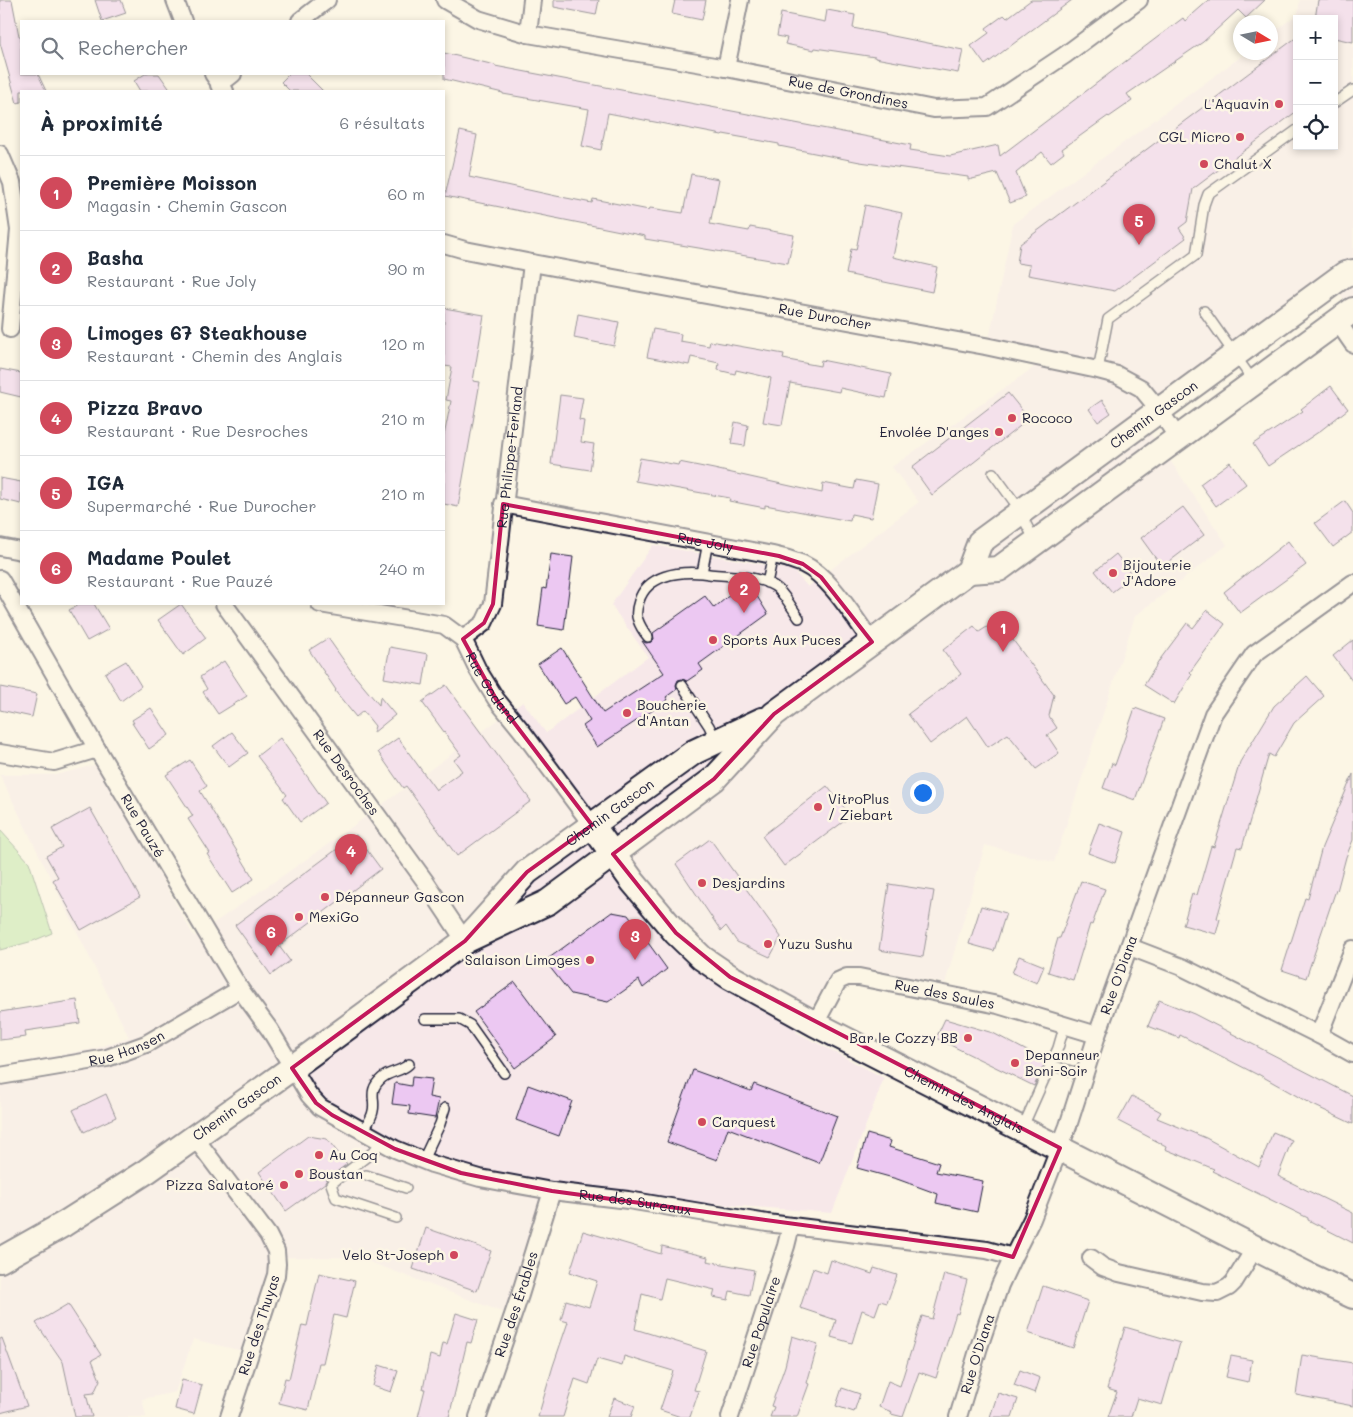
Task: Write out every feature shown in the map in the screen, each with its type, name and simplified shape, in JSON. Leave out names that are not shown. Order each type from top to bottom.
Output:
[{"type":"main road","name":"Chemin Gascon","points":[[0,1260],[64,1224],[133,1180],[292,1068],[466,940],[528,872],[694,752],[774,714],[969,571],[980,542],[1346,274],[1353,272]]},
{"type":"main road","points":[[969,571],[1000,569],[1345,316]]},
{"type":"main road","name":"Chemin Gascon","points":[[466,940],[548,902],[714,779],[774,714]]},
{"type":"main road","name":"Rue Godard","points":[[592,825],[613,854]]},
{"type":"main road","name":"Chemin des Anglais","points":[[613,854],[660,915],[702,958],[738,982],[815,1024],[1353,1296]]},
{"type":"street","points":[[175,0],[183,20]]},
{"type":"street","points":[[301,20],[327,0]]},
{"type":"street","name":"Rue de Grondines","points":[[445,0],[478,19],[528,34],[726,68],[934,109],[987,107],[1065,55],[1139,0]]},
{"type":"street","points":[[528,34],[532,0]]},
{"type":"street","points":[[726,68],[740,0]]},
{"type":"street","points":[[219,83],[231,75]]},
{"type":"street","points":[[0,154],[12,182],[19,230],[10,329]]},
{"type":"street","name":"Rue Durocher","points":[[445,244],[532,263],[985,346],[1118,375],[1141,388],[1160,411],[1178,438]]},
{"type":"street","name":"Rue Philippe-Ferland","points":[[463,639],[484,623],[493,604],[532,263]]},
{"type":"street","points":[[1345,316],[1353,344]]},
{"type":"street","name":"Rue Joly","points":[[503,504],[708,542],[773,555],[803,564],[832,588],[872,642]]},
{"type":"street","points":[[0,547],[20,551]]},
{"type":"street","name":"Rue Pauzé","points":[[0,579],[97,749],[240,989],[270,1030],[292,1068]]},
{"type":"street","name":"Rue O'Diana","points":[[958,1417],[989,1319],[1012,1257],[1030,1224],[1060,1148],[1097,1035],[1213,714],[1254,654],[1353,583]]},
{"type":"street","name":"Rue Desroches","points":[[225,605],[466,940]]},
{"type":"street","name":"Rue Godard","points":[[326,605],[444,625],[463,639],[478,670],[496,699],[592,825]]},
{"type":"street","points":[[0,753],[54,762],[97,749]]},
{"type":"street","points":[[1130,946],[1182,967],[1319,1035],[1353,1054]]},
{"type":"street","points":[[1319,1035],[1353,949]]},
{"type":"street","name":"Rue des Saules","points":[[815,1024],[838,980],[852,976],[972,999],[1097,1035]]},
{"type":"street","name":"Rue Hansen","points":[[0,1076],[107,1058],[146,1044],[240,989]]},
{"type":"street","name":"Rue des Sureaux","points":[[292,1068],[316,1103],[363,1132],[423,1160],[480,1178],[552,1191],[628,1200],[791,1226],[987,1250],[1012,1257]]},
{"type":"street","name":"Rue des Thuyas","points":[[195,1138],[268,1235],[276,1251],[278,1264],[228,1417]]},
{"type":"street","name":"Rue des Érables","points":[[478,1417],[520,1295],[552,1191]]},
{"type":"street","name":"Rue Populaire","points":[[730,1417],[791,1226]]},
{"type":"street","points":[[1091,1258],[1103,1267],[1119,1273],[1210,1293],[1224,1290],[1234,1282],[1255,1248]]},
{"type":"lane","points":[[1338,100],[1353,90]]},
{"type":"lane","points":[[1098,370],[1108,319],[1196,255],[1204,205],[1208,194],[1293,133]]},
{"type":"lane","points":[[1204,311],[1255,382]]},
{"type":"lane","points":[[993,473],[1015,503],[1035,542]]},
{"type":"lane","points":[[702,573],[708,542]]},
{"type":"lane","points":[[767,583],[773,555]]},
{"type":"lane","points":[[648,637],[638,622],[636,615],[639,598],[654,580],[692,572],[752,578],[767,583],[777,588],[799,618]]},
{"type":"lane","points":[[682,685],[716,742]]},
{"type":"lane","points":[[425,1019],[459,1019],[470,1025],[504,1073]]},
{"type":"lane","points":[[1022,1129],[1058,1048],[1064,1024]]},
{"type":"lane","points":[[363,1132],[374,1110],[372,1097],[376,1085],[382,1078],[401,1070],[409,1064]]},
{"type":"lane","points":[[1050,1065],[1084,1075]]},
{"type":"lane","points":[[423,1160],[440,1124],[445,1108]]},
{"type":"lane","points":[[381,1142],[373,1152],[331,1184],[336,1198],[396,1218]]},
{"type":"lane","points":[[366,1174],[406,1188]]},
{"type":"highlighted area","points":[[503,504],[779,556],[803,564],[821,577],[872,642],[774,714],[714,779],[613,854],[676,933],[730,977],[1060,1148],[1013,1257],[987,1250],[552,1191],[461,1173],[395,1149],[332,1115],[316,1103],[292,1068],[465,941],[527,872],[592,825],[496,699],[463,639],[484,623],[493,604]]},
{"type":"shaded area","points":[[1300,0],[1353,0],[1353,312],[1330,282],[1141,421],[1227,545],[1135,616],[1054,862],[985,845],[945,983],[854,967],[835,970],[796,1032],[884,1078],[832,1213],[552,1191],[508,1314],[357,1257],[274,1257],[243,1351],[193,1339],[175,1392],[142,1399],[146,1417],[0,1417],[0,1066],[94,1049],[129,1037],[0,775],[56,775],[99,764],[194,937],[323,848],[523,702],[546,733],[648,657],[611,605],[653,545],[793,570],[808,587],[919,502],[892,467],[1036,366],[986,354],[1013,224],[1236,60],[1278,60],[1278,29],[1293,18],[1293,150],[1338,150],[1338,15],[1297,15]]},
{"type":"green space","points":[[0,830],[29,862],[52,933],[33,941],[0,950]]},
{"type":"building","points":[[0,0],[12,0],[20,36],[20,75],[38,75],[46,90],[20,90],[20,102],[17,103],[0,43]]},
{"type":"building","points":[[95,0],[121,0],[126,13],[102,20]]},
{"type":"building","points":[[554,0],[599,0],[596,15],[554,7]]},
{"type":"building","points":[[675,0],[706,0],[702,20],[672,14]]},
{"type":"building","points":[[1031,0],[1072,0],[985,65],[971,46],[989,33],[986,28],[1004,15],[1007,18]]},
{"type":"building","points":[[1209,0],[1265,0],[1249,15],[1243,15],[1238,10],[1203,42],[1127,94],[1132,101],[1062,149],[1064,153],[1051,163],[1042,152],[1016,173],[1026,197],[1010,203],[997,173],[968,180],[968,177],[860,162],[779,146],[779,144],[608,113],[601,150],[582,146],[589,109],[503,94],[444,79],[445,53],[495,66],[911,145],[910,150],[950,156],[998,145],[1000,156],[1183,18],[1185,21]]},
{"type":"building","points":[[1318,0],[1353,0],[1353,42],[1338,39],[1338,15],[1316,15]]},
{"type":"building","points":[[827,10],[855,15],[853,28],[963,50],[958,73],[875,57],[815,48],[814,50],[785,44],[787,38],[777,36],[781,13],[825,22]]},
{"type":"building","points":[[1293,40],[1293,114],[1193,189],[1187,222],[1179,228],[1186,238],[1115,291],[1028,275],[1030,265],[1017,263],[1020,244],[1266,60],[1278,60],[1278,51]]},
{"type":"building","points":[[143,75],[160,75],[170,90],[139,90],[134,81]]},
{"type":"building","points":[[288,75],[307,75],[322,90],[289,90],[281,82]]},
{"type":"building","points":[[460,131],[477,135],[469,177],[592,203],[593,199],[649,210],[650,208],[683,213],[691,174],[719,179],[710,224],[749,231],[750,227],[794,235],[788,263],[645,239],[645,236],[445,196]]},
{"type":"building","points":[[865,205],[902,213],[893,257],[937,267],[932,292],[846,274],[851,249],[856,250]]},
{"type":"building","points":[[445,308],[484,315],[473,381],[480,382],[458,507],[445,504],[445,431],[451,401],[446,400],[452,367],[445,366]]},
{"type":"building","points":[[578,314],[619,322],[614,346],[574,338]]},
{"type":"building","points":[[653,329],[681,334],[680,341],[709,346],[710,341],[784,354],[783,359],[820,366],[821,360],[891,374],[886,398],[840,388],[839,392],[790,383],[782,425],[763,422],[771,378],[736,370],[735,374],[718,370],[719,363],[691,357],[689,365],[647,357]]},
{"type":"building","points":[[0,369],[20,373],[20,397],[0,392]]},
{"type":"building","points":[[1331,386],[1348,409],[1320,431],[1268,466],[1253,444],[1303,411],[1301,409]]},
{"type":"building","points":[[1008,393],[1029,419],[932,495],[912,467]]},
{"type":"building","points":[[560,395],[583,398],[579,420],[584,421],[581,442],[594,444],[590,470],[551,464]]},
{"type":"building","points":[[1102,400],[1111,413],[1098,422],[1089,409]]},
{"type":"building","points":[[735,422],[748,425],[745,446],[731,444]]},
{"type":"building","points":[[640,458],[678,465],[679,462],[822,493],[823,483],[854,489],[856,480],[878,484],[871,518],[851,514],[850,521],[765,505],[765,508],[729,501],[730,498],[635,481]]},
{"type":"building","points":[[1230,462],[1246,484],[1216,506],[1200,484]]},
{"type":"building","points":[[0,478],[20,482],[20,504],[0,499]]},
{"type":"building","points":[[1345,501],[1353,513],[1353,532],[1333,547],[1315,523]]},
{"type":"building","points":[[1183,507],[1204,535],[1162,567],[1141,538]]},
{"type":"building","points":[[1288,541],[1306,565],[1240,613],[1224,592]]},
{"type":"building","points":[[551,554],[573,557],[564,630],[538,626],[543,588],[546,589]]},
{"type":"building","points":[[1116,554],[1133,576],[1112,592],[1095,571]]},
{"type":"building","points":[[737,589],[755,593],[768,614],[699,664],[703,670],[687,681],[678,680],[677,689],[666,697],[668,700],[597,747],[583,726],[590,721],[575,697],[564,704],[538,664],[562,648],[603,713],[664,673],[642,641],[646,643],[651,642],[654,639],[653,633],[705,596],[714,608]]},
{"type":"building","points":[[78,605],[95,605],[109,629],[87,641],[69,610]]},
{"type":"building","points":[[182,605],[206,638],[183,655],[158,620]]},
{"type":"building","points":[[1207,610],[1225,624],[1190,672],[1192,674],[1174,704],[1144,685],[1187,623],[1193,628]]},
{"type":"building","points":[[998,620],[1054,695],[1049,716],[1057,728],[1047,735],[1059,753],[1036,769],[1008,734],[988,747],[967,716],[930,744],[908,714],[961,674],[943,650],[974,626],[979,632]]},
{"type":"building","points":[[328,638],[354,675],[379,705],[380,697],[395,715],[373,733],[375,726],[363,711],[356,717],[335,691],[309,650]]},
{"type":"building","points":[[1353,640],[1353,682],[1333,656]]},
{"type":"building","points":[[390,647],[428,654],[423,685],[384,678]]},
{"type":"building","points":[[126,661],[141,686],[121,701],[105,673]]},
{"type":"building","points":[[224,661],[247,696],[218,714],[203,692],[207,689],[200,677]]},
{"type":"building","points":[[1307,676],[1324,696],[1294,723],[1274,757],[1269,754],[1242,848],[1237,847],[1217,918],[1220,919],[1216,934],[1183,925],[1192,894],[1197,895],[1211,846],[1214,847],[1240,762],[1274,706]]},
{"type":"building","points":[[446,685],[531,801],[457,856],[406,786],[403,788],[378,752],[398,738],[436,790],[462,771],[454,760],[461,755],[422,702]]},
{"type":"building","points":[[0,687],[37,694],[32,717],[0,710]]},
{"type":"building","points":[[151,708],[169,735],[149,749],[132,723],[134,723],[132,720]]},
{"type":"building","points":[[1135,708],[1164,719],[1135,800],[1103,788],[1112,763],[1115,765]]},
{"type":"building","points":[[232,732],[248,753],[229,767],[213,746]]},
{"type":"building","points":[[280,738],[326,803],[300,822],[283,798],[287,795],[257,756]]},
{"type":"building","points":[[190,760],[207,786],[200,791],[254,879],[232,893],[207,854],[210,853],[188,819],[193,816],[166,775]]},
{"type":"building","points":[[1353,774],[1353,840],[1306,978],[1282,970],[1305,898],[1308,899],[1322,847]]},
{"type":"building","points":[[827,786],[851,816],[784,866],[762,836]]},
{"type":"building","points":[[90,808],[140,897],[81,930],[53,880],[58,877],[46,856],[62,847],[52,829]]},
{"type":"building","points":[[1099,823],[1125,832],[1115,863],[1088,853]]},
{"type":"building","points":[[356,835],[381,869],[279,946],[290,961],[271,975],[235,925]]},
{"type":"building","points":[[710,839],[781,937],[770,957],[737,942],[726,926],[721,931],[676,864]]},
{"type":"building","points":[[1081,881],[1105,889],[1092,925],[1090,924],[1073,980],[1048,972],[1058,938],[1060,938]]},
{"type":"building","points":[[889,884],[934,891],[923,957],[879,950]]},
{"type":"building","points":[[981,906],[1006,913],[994,951],[969,944]]},
{"type":"building","points":[[612,912],[628,915],[667,969],[643,988],[639,980],[608,1002],[571,994],[545,961]]},
{"type":"building","points":[[1019,956],[1044,966],[1037,983],[1012,973]]},
{"type":"building","points":[[515,982],[556,1037],[515,1068],[474,1012]]},
{"type":"building","points":[[77,1000],[80,1023],[25,1031],[26,1037],[0,1040],[0,1012]]},
{"type":"building","points":[[1159,1000],[1194,1014],[1353,1096],[1353,1124],[1180,1035],[1179,1038],[1148,1026]]},
{"type":"building","points":[[945,1019],[993,1033],[1046,1061],[1034,1086],[936,1038]]},
{"type":"building","points":[[693,1070],[751,1091],[754,1084],[837,1116],[819,1163],[728,1128],[717,1160],[667,1142]]},
{"type":"building","points":[[412,1077],[432,1079],[429,1097],[439,1099],[435,1118],[409,1114],[410,1106],[392,1104],[395,1083],[411,1086]]},
{"type":"building","points":[[528,1085],[572,1101],[559,1136],[516,1120]]},
{"type":"building","points":[[106,1094],[116,1117],[84,1132],[73,1110]]},
{"type":"building","points":[[1132,1096],[1161,1112],[1157,1118],[1206,1138],[1259,1167],[1273,1132],[1292,1140],[1278,1176],[1353,1213],[1353,1243],[1308,1220],[1308,1218],[1212,1171],[1214,1169],[1165,1149],[1166,1146],[1118,1121]]},
{"type":"building","points":[[867,1134],[891,1141],[889,1147],[939,1163],[936,1172],[983,1181],[977,1212],[936,1203],[938,1194],[897,1179],[857,1168]]},
{"type":"building","points":[[308,1136],[327,1139],[347,1164],[327,1179],[325,1183],[286,1211],[259,1172]]},
{"type":"building","points":[[426,1228],[491,1251],[477,1291],[413,1269]]},
{"type":"building","points":[[583,1231],[661,1254],[662,1246],[708,1257],[707,1261],[754,1270],[749,1295],[730,1291],[728,1300],[713,1297],[715,1290],[665,1278],[660,1299],[642,1294],[635,1329],[706,1351],[694,1390],[699,1391],[690,1417],[681,1417],[660,1410],[673,1371],[624,1356],[622,1366],[597,1359],[589,1384],[575,1379],[563,1417],[538,1417],[568,1322],[561,1320],[566,1300],[589,1307],[597,1281],[570,1272]]},
{"type":"building","points":[[831,1260],[872,1274],[874,1268],[897,1275],[887,1303],[880,1301],[875,1315],[862,1310],[852,1343],[831,1337],[836,1320],[800,1308],[813,1268],[827,1273]]},
{"type":"building","points":[[319,1273],[355,1281],[346,1318],[334,1315],[323,1363],[319,1363],[308,1410],[279,1403],[285,1378],[289,1379],[302,1325],[307,1326]]},
{"type":"building","points":[[944,1274],[967,1280],[958,1314],[956,1313],[936,1378],[919,1372],[903,1417],[891,1414],[892,1412],[879,1407],[888,1381],[900,1386],[922,1316],[932,1319]]},
{"type":"building","points":[[1043,1286],[1088,1301],[1073,1348],[1028,1333]]},
{"type":"building","points":[[68,1304],[101,1355],[92,1360],[100,1380],[94,1393],[86,1394],[92,1417],[75,1417],[63,1362],[36,1323]]},
{"type":"building","points":[[456,1313],[478,1320],[471,1343],[467,1342],[449,1417],[418,1417],[425,1389],[423,1389],[430,1355],[440,1358],[443,1343],[447,1344]]},
{"type":"building","points":[[1125,1327],[1180,1343],[1162,1405],[1137,1398],[1131,1417],[1108,1417],[1117,1392],[1107,1389]]},
{"type":"building","points":[[792,1336],[818,1344],[807,1383],[809,1384],[797,1417],[770,1417],[774,1407],[771,1406],[785,1366]]},
{"type":"building","points":[[2,1338],[27,1406],[0,1413],[0,1339]]},
{"type":"building","points":[[1302,1355],[1353,1363],[1353,1406],[1296,1395]]},
{"type":"building","points":[[1231,1356],[1252,1360],[1248,1382],[1226,1377]]},
{"type":"building","points":[[379,1365],[398,1371],[391,1392],[373,1386]]},
{"type":"building","points":[[1020,1370],[1040,1378],[1035,1393],[1014,1385]]},
{"type":"building","points":[[182,1380],[202,1385],[194,1414],[175,1409]]},
{"type":"building","points":[[842,1388],[860,1394],[854,1412],[836,1406]]},
{"type":"building","points":[[998,1393],[1018,1399],[1012,1417],[990,1417]]},
{"type":"building","points":[[614,1398],[635,1406],[631,1417],[607,1417]]},
{"type":"place","name":"L'Aquavin","points":[[1279,104]]},
{"type":"place","name":"CGL Micro","points":[[1240,137]]},
{"type":"place","name":"Chalut X","points":[[1204,164]]},
{"type":"place","name":"IGA","points":[[1139,245]]},
{"type":"place","name":"Rococo","points":[[1012,418]]},
{"type":"place","name":"Envolée D'anges","points":[[999,432]]},
{"type":"place","name":"Bijouterie J'Adore","points":[[1113,573]]},
{"type":"place","name":"Basha","points":[[744,613]]},
{"type":"place","name":"Sports Aux Puces","points":[[713,640]]},
{"type":"place","name":"Première Moisson","points":[[1003,652]]},
{"type":"place","name":"Boucherie d'Antan","points":[[627,713]]},
{"type":"place","name":"VitroPlus / Ziebart","points":[[818,807]]},
{"type":"place","name":"Pizza Bravo","points":[[351,875]]},
{"type":"place","name":"Desjardins","points":[[702,883]]},
{"type":"place","name":"Dépanneur Gascon","points":[[325,897]]},
{"type":"place","name":"MexiGo","points":[[299,917]]},
{"type":"place","name":"Yuzu Sushu","points":[[768,944]]},
{"type":"place","name":"Madame Poulet","points":[[271,956]]},
{"type":"place","name":"Salaison Limoges","points":[[590,960]]},
{"type":"place","name":"Limoges 67 Steakhouse","points":[[635,960]]},
{"type":"place","name":"Bar le Cozzy BB","points":[[968,1038]]},
{"type":"place","name":"Depanneur Boni-Soir","points":[[1015,1063]]},
{"type":"place","name":"Carquest","points":[[702,1122]]},
{"type":"place","name":"Au Coq","points":[[319,1155]]},
{"type":"place","name":"Boustan","points":[[299,1174]]},
{"type":"place","name":"Pizza Salvatoré","points":[[284,1185]]},
{"type":"place","name":"Velo St-Joseph","points":[[454,1255]]}]
